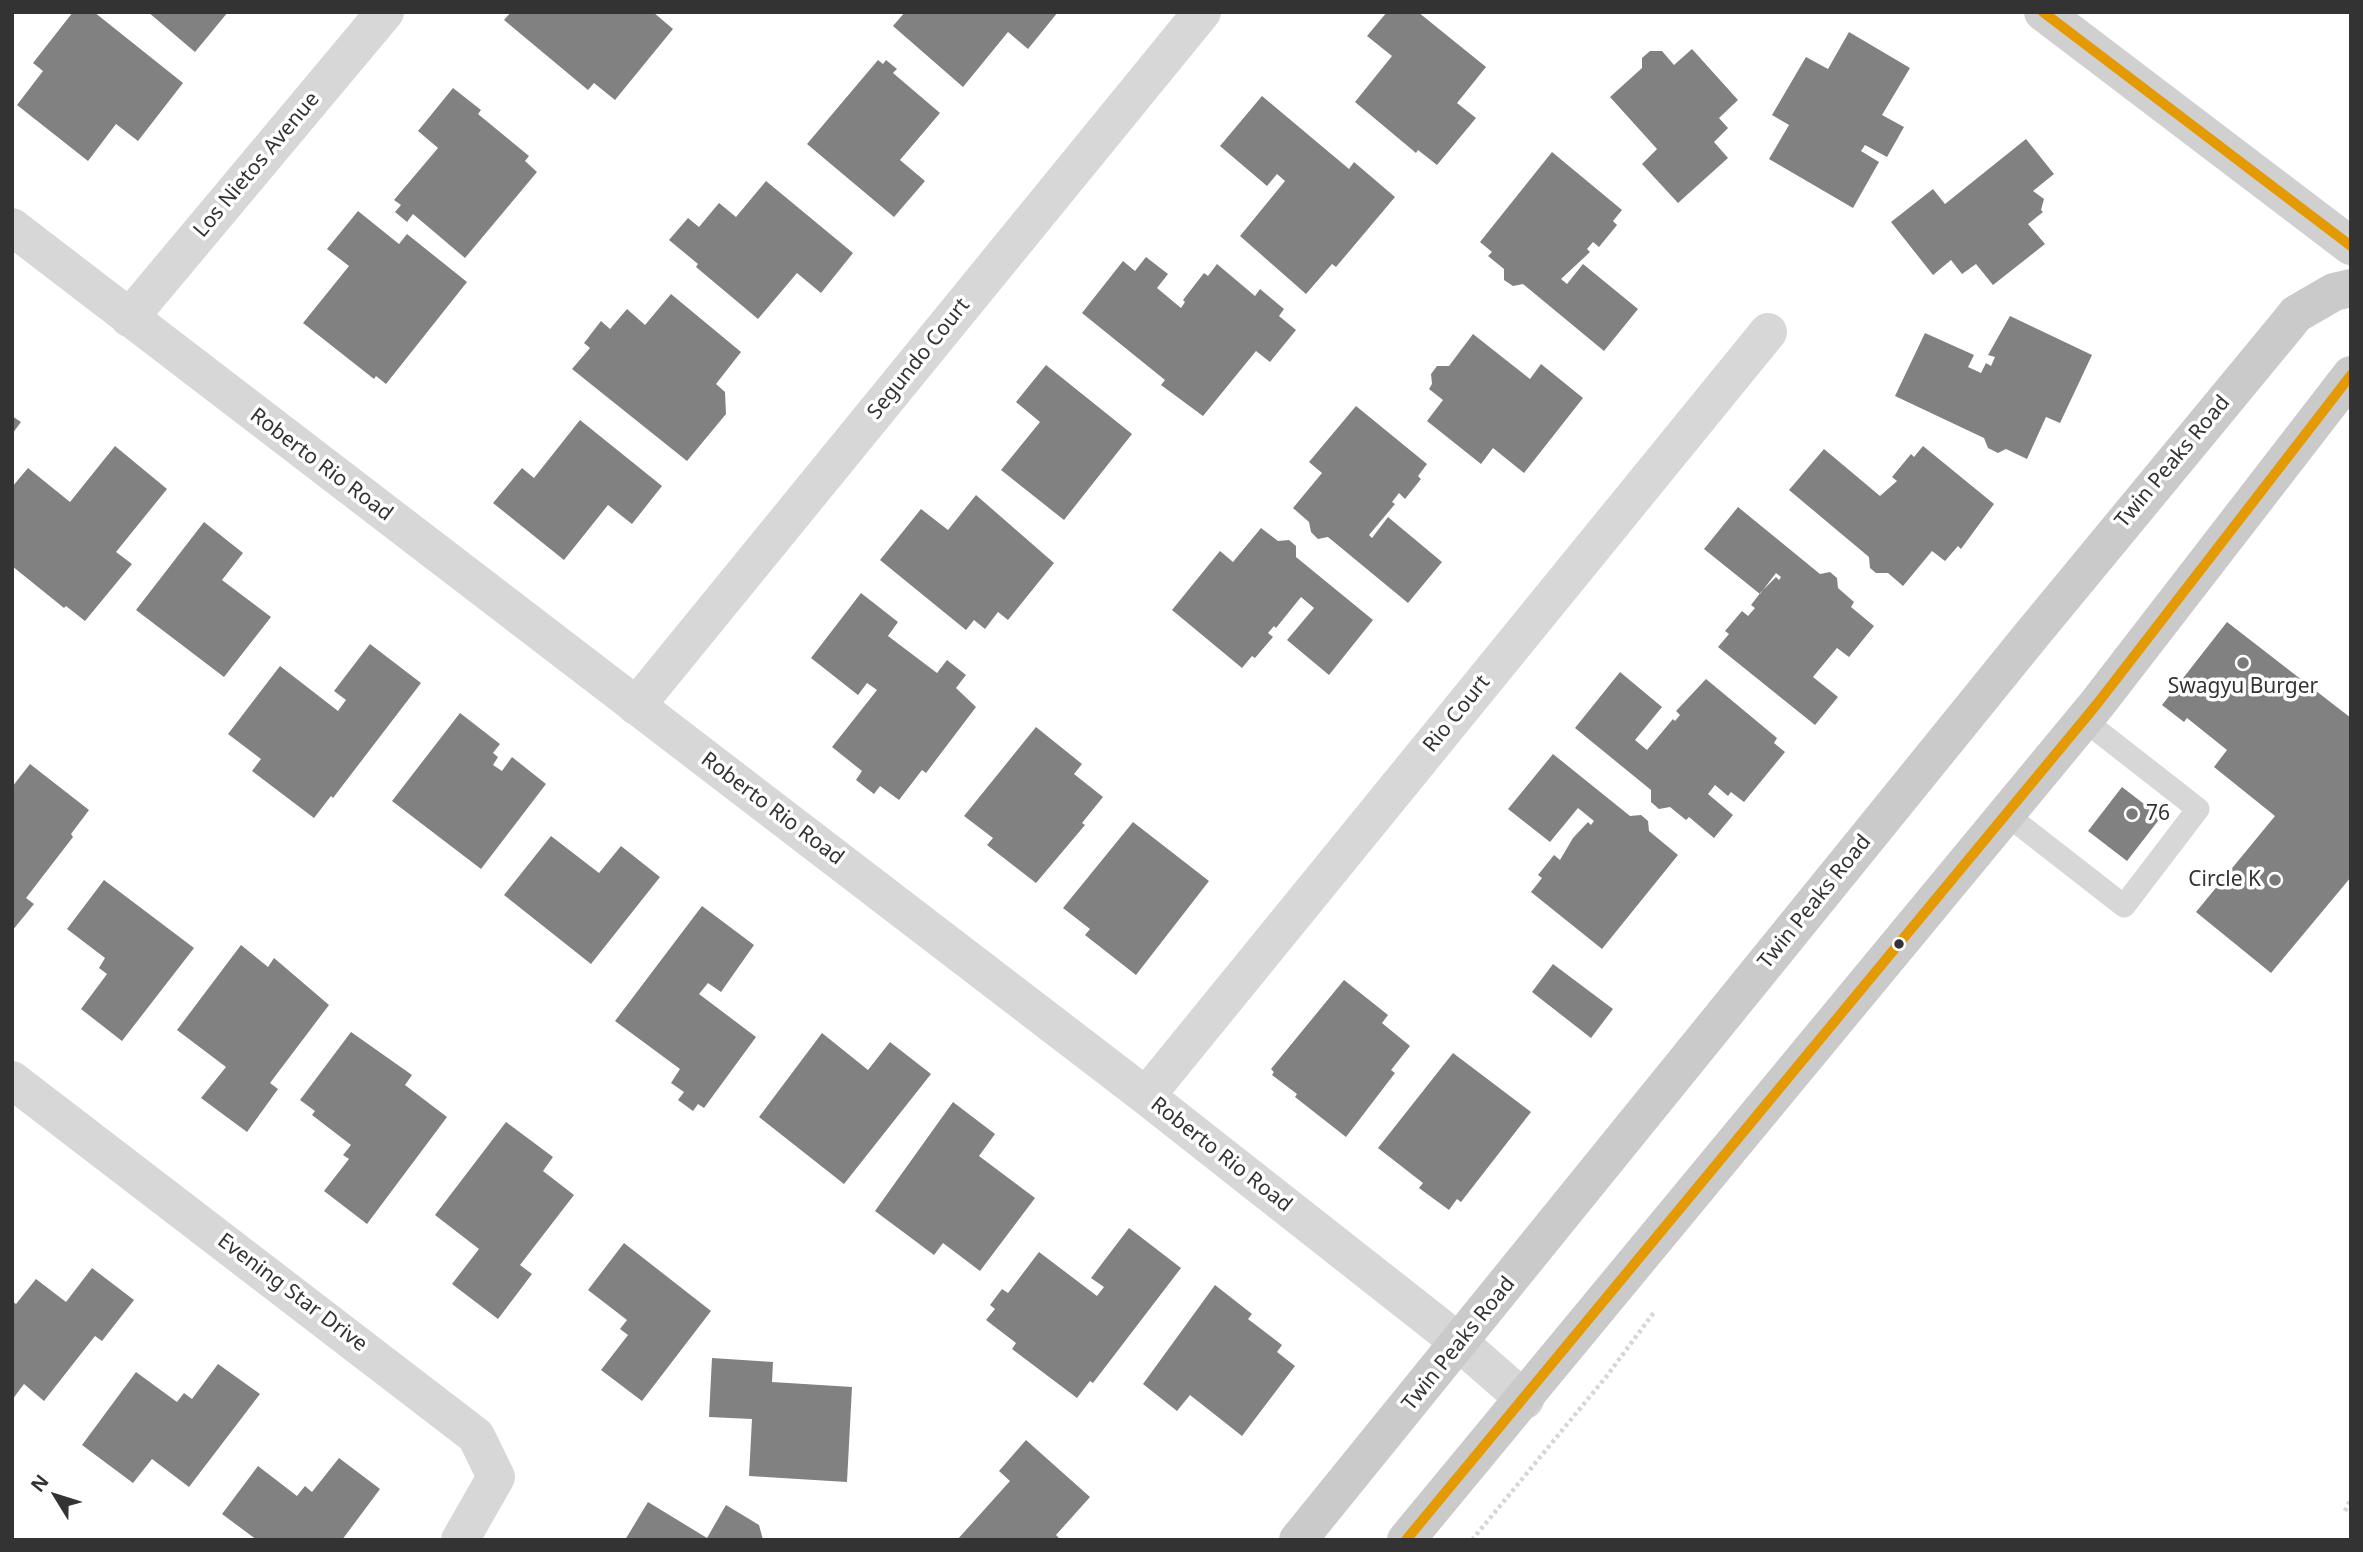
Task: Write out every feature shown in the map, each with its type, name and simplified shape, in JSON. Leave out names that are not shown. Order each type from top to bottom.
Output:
[{"type":"main road","points":[[2043,12],[2351,246]]},
{"type":"main road","name":"Twin Peaks Road","points":[[1298,1540],[1994,680],[2288,324],[2297,314],[2334,292],[2351,288]]},
{"type":"main road","points":[[1406,1540],[1525,1400],[2084,720],[2351,374]]},
{"type":"street","name":"Los Nietos Avenue","points":[[129,318],[385,12]]},
{"type":"street","name":"Segundo Court","points":[[636,706],[1202,12]]},
{"type":"street","name":"Roberto Rio Road","points":[[12,227],[1146,1096],[1460,1343],[1525,1400]]},
{"type":"street","name":"Rio Court","points":[[1146,1096],[1768,332]]},
{"type":"street","name":"Evening Star Drive","points":[[12,1080],[476,1436],[496,1477],[460,1540]]},
{"type":"lane","points":[[2006,814],[2124,906],[2198,809],[2084,720]]},
{"type":"path","points":[[2351,1498],[2345,1511],[2351,1509]]},
{"type":"building","points":[[73,12],[94,12],[183,83],[138,141],[116,124],[88,161],[17,105],[43,71],[33,63]]},
{"type":"building","points":[[148,12],[228,12],[195,52]]},
{"type":"building","points":[[511,12],[653,12],[673,29],[615,100],[594,83],[588,90],[504,20]]},
{"type":"building","points":[[905,12],[1058,12],[1028,49],[1008,32],[963,87],[893,26]]},
{"type":"building","points":[[1387,12],[1418,12],[1486,67],[1457,103],[1476,118],[1437,165],[1418,150],[1416,153],[1355,102],[1392,56],[1367,36]]},
{"type":"building","points":[[1849,32],[1910,68],[1882,115],[1904,127],[1887,157],[1865,145],[1861,151],[1879,162],[1853,208],[1769,159],[1789,125],[1772,115],[1806,57],[1828,69]]},
{"type":"building","points":[[1692,49],[1738,100],[1719,118],[1728,128],[1714,142],[1728,158],[1678,203],[1642,164],[1657,149],[1610,97],[1642,68],[1642,58],[1650,51],[1662,51],[1674,65]]},
{"type":"building","points":[[878,60],[883,64],[886,60],[897,69],[893,73],[940,113],[900,160],[925,181],[894,217],[807,144]]},
{"type":"building","points":[[453,88],[481,110],[478,114],[529,156],[525,161],[537,172],[465,258],[413,214],[407,222],[395,212],[401,205],[394,200],[438,148],[418,131]]},
{"type":"building","points":[[1262,96],[1349,169],[1354,162],[1395,197],[1336,267],[1332,264],[1306,294],[1240,236],[1285,181],[1277,174],[1267,186],[1220,146]]},
{"type":"building","points":[[2026,139],[2054,174],[2033,191],[2044,199],[2041,210],[2043,212],[2028,224],[2045,244],[1993,285],[1976,264],[1962,274],[1951,260],[1933,275],[1891,222],[1933,189],[1945,204]]},
{"type":"building","points":[[1552,152],[1622,210],[1613,221],[1617,225],[1599,247],[1593,242],[1587,249],[1590,252],[1561,279],[1567,284],[1583,264],[1638,309],[1604,351],[1523,284],[1513,286],[1504,280],[1504,269],[1488,256],[1492,252],[1480,242]]},
{"type":"building","points":[[766,181],[853,253],[821,293],[797,273],[758,319],[696,267],[698,264],[669,240],[688,218],[699,227],[719,203],[736,217]]},
{"type":"building","points":[[358,211],[399,244],[407,234],[467,282],[386,384],[376,376],[374,379],[303,323],[349,266],[327,249]]},
{"type":"building","points":[[1146,257],[1168,274],[1157,288],[1181,308],[1185,302],[1183,300],[1204,273],[1208,276],[1217,264],[1255,296],[1260,289],[1284,309],[1279,316],[1296,330],[1270,362],[1256,351],[1203,416],[1161,385],[1165,380],[1082,313],[1123,261],[1135,271]]},
{"type":"building","points":[[671,294],[741,352],[716,384],[725,392],[726,414],[687,461],[572,369],[590,348],[584,343],[601,321],[610,329],[627,309],[645,325]]},
{"type":"building","points":[[2010,316],[2092,355],[2060,423],[2046,417],[2027,459],[2006,449],[1998,453],[1988,448],[1984,438],[1895,396],[1925,333],[1974,355],[1968,367],[1981,373],[1986,363],[1991,366],[1995,357],[1988,355]]},
{"type":"building","points":[[1473,334],[1530,379],[1541,364],[1583,398],[1524,473],[1493,448],[1481,464],[1427,421],[1443,400],[1429,389],[1432,384],[1431,374],[1437,366],[1449,366]]},
{"type":"building","points":[[1046,365],[1132,434],[1064,520],[1001,470],[1040,422],[1016,402]]},
{"type":"building","points":[[1356,406],[1427,464],[1418,476],[1421,479],[1405,499],[1399,493],[1392,502],[1395,504],[1369,535],[1372,538],[1388,517],[1442,562],[1408,603],[1328,537],[1318,539],[1311,532],[1309,522],[1293,508],[1322,473],[1309,462]]},
{"type":"building","points":[[12,416],[21,422],[12,434]]},
{"type":"building","points":[[580,420],[662,486],[632,524],[608,505],[564,560],[493,503],[522,468],[534,478]]},
{"type":"building","points":[[115,446],[167,489],[116,552],[132,564],[85,621],[66,606],[64,608],[12,566],[12,487],[28,468],[70,502]]},
{"type":"building","points":[[1923,446],[1994,504],[1961,549],[1958,546],[1945,561],[1932,551],[1903,586],[1888,573],[1876,573],[1870,568],[1869,557],[1789,490],[1824,449],[1880,496],[1897,481],[1892,477],[1911,454],[1914,457]]},
{"type":"building","points":[[976,495],[1054,563],[1008,620],[998,612],[985,629],[974,620],[966,630],[880,560],[921,509],[948,530]]},
{"type":"building","points":[[1738,507],[1820,574],[1830,572],[1837,578],[1838,588],[1854,602],[1851,607],[1874,626],[1849,657],[1837,648],[1813,677],[1838,697],[1815,725],[1718,647],[1729,634],[1725,631],[1742,611],[1748,616],[1755,608],[1751,605],[1760,594],[1704,549]],"holes":[[[1776,573],[1781,577],[1779,580],[1776,577],[1763,590]]]},
{"type":"building","points":[[204,522],[243,553],[222,580],[271,617],[224,677],[136,610]]},
{"type":"building","points":[[1261,528],[1278,541],[1289,540],[1296,546],[1296,557],[1373,620],[1329,675],[1287,640],[1314,608],[1301,597],[1276,628],[1274,626],[1268,633],[1273,637],[1255,658],[1252,656],[1242,668],[1172,610],[1220,551],[1233,562]]},
{"type":"building","points":[[861,593],[898,622],[888,636],[937,673],[947,660],[966,675],[956,688],[976,707],[926,773],[922,770],[899,800],[880,786],[874,794],[856,780],[862,771],[832,747],[877,690],[867,683],[858,695],[811,658]]},
{"type":"building","points":[[2227,622],[2351,718],[2351,877],[2271,973],[2196,912],[2275,816],[2214,767],[2227,750],[2187,718],[2184,722],[2162,705]]},
{"type":"building","points":[[370,644],[421,683],[333,798],[331,796],[314,818],[252,771],[261,759],[228,734],[280,666],[338,711],[346,700],[334,691]]},
{"type":"building","points":[[1620,672],[1662,707],[1635,740],[1647,750],[1673,719],[1675,721],[1680,715],[1676,711],[1706,679],[1777,738],[1774,743],[1785,752],[1744,802],[1731,792],[1728,796],[1715,785],[1708,794],[1733,815],[1714,838],[1689,817],[1686,820],[1670,807],[1659,809],[1651,802],[1651,790],[1575,728]]},
{"type":"building","points":[[460,713],[500,744],[493,753],[498,757],[493,765],[502,771],[512,757],[546,784],[481,869],[392,801]]},
{"type":"building","points":[[1036,727],[1082,764],[1074,774],[1103,797],[1082,823],[1085,825],[1036,883],[987,845],[993,838],[964,816]]},
{"type":"building","points":[[1553,754],[1630,816],[1641,815],[1648,821],[1649,831],[1678,855],[1602,949],[1531,892],[1542,878],[1538,875],[1554,855],[1560,860],[1573,838],[1588,822],[1591,825],[1594,821],[1578,808],[1550,842],[1508,809]]},
{"type":"building","points":[[30,764],[89,810],[71,834],[73,837],[26,898],[34,904],[12,931],[12,787]]},
{"type":"building","points":[[2122,787],[2161,817],[2127,861],[2088,831]]},
{"type":"building","points":[[1133,822],[1209,881],[1136,975],[1085,935],[1090,929],[1063,908]]},
{"type":"building","points":[[551,836],[599,873],[621,846],[660,877],[591,964],[504,895]]},
{"type":"building","points":[[104,880],[194,948],[122,1041],[81,1009],[107,974],[99,968],[105,958],[67,929]]},
{"type":"building","points":[[702,906],[754,945],[721,992],[708,983],[699,994],[756,1037],[704,1108],[698,1104],[693,1111],[678,1100],[684,1092],[671,1083],[680,1069],[615,1021]]},
{"type":"building","points":[[241,945],[268,967],[274,958],[329,1005],[270,1083],[278,1089],[247,1132],[201,1098],[226,1067],[177,1030]]},
{"type":"building","points":[[1553,964],[1613,1009],[1591,1038],[1532,992]]},
{"type":"building","points":[[1344,980],[1388,1015],[1382,1023],[1410,1046],[1391,1070],[1395,1073],[1346,1137],[1295,1097],[1297,1094],[1272,1075],[1274,1072],[1271,1069]]},
{"type":"building","points":[[351,1032],[412,1075],[405,1085],[447,1117],[367,1224],[324,1191],[349,1159],[343,1155],[351,1145],[312,1115],[315,1111],[300,1100]]},
{"type":"building","points":[[822,1033],[868,1070],[890,1042],[931,1074],[844,1184],[759,1117]]},
{"type":"building","points":[[1453,1053],[1531,1112],[1461,1202],[1457,1199],[1449,1210],[1419,1188],[1423,1183],[1378,1148]]},
{"type":"building","points":[[953,1102],[995,1134],[979,1156],[1035,1198],[980,1271],[943,1243],[934,1255],[875,1211]]},
{"type":"building","points":[[506,1122],[553,1157],[543,1171],[574,1195],[520,1265],[532,1274],[498,1319],[452,1284],[479,1249],[435,1215]]},
{"type":"building","points":[[1129,1228],[1181,1268],[1093,1383],[1090,1381],[1077,1398],[1012,1349],[1016,1343],[986,1320],[995,1309],[990,1305],[1002,1289],[1008,1293],[1039,1252],[1097,1296],[1104,1287],[1091,1278]]},
{"type":"building","points":[[624,1243],[711,1311],[642,1401],[601,1370],[628,1335],[620,1329],[627,1320],[588,1290]]},
{"type":"building","points":[[92,1268],[134,1300],[102,1341],[95,1336],[44,1401],[24,1384],[12,1400],[12,1301],[16,1304],[36,1279],[66,1302]]},
{"type":"building","points":[[1215,1285],[1252,1314],[1248,1319],[1282,1345],[1277,1352],[1295,1366],[1242,1436],[1190,1395],[1177,1411],[1143,1384]]},
{"type":"building","points":[[712,1358],[773,1362],[772,1382],[852,1387],[847,1482],[749,1476],[752,1419],[709,1417]]},
{"type":"building","points":[[218,1364],[260,1394],[189,1487],[152,1459],[133,1483],[82,1445],[136,1372],[177,1402],[184,1393],[192,1399]]},
{"type":"building","points":[[1026,1440],[1090,1497],[1056,1535],[1061,1540],[957,1540],[1010,1481],[999,1471]]},
{"type":"building","points":[[339,1458],[380,1489],[342,1540],[257,1540],[222,1514],[258,1466],[297,1496],[305,1486],[312,1492]]},
{"type":"building","points":[[648,1502],[707,1538],[726,1505],[759,1525],[763,1540],[625,1540]]},
{"type":"transit line","points":[[2043,12],[2351,246]]},
{"type":"transit line","points":[[1406,1540],[2097,704],[2351,375]]},
{"type":"place","name":"Swagyu Burger","points":[[2243,663]]},
{"type":"place","name":"76","points":[[2132,814]]},
{"type":"place","name":"Circle K","points":[[2275,880]]}]
